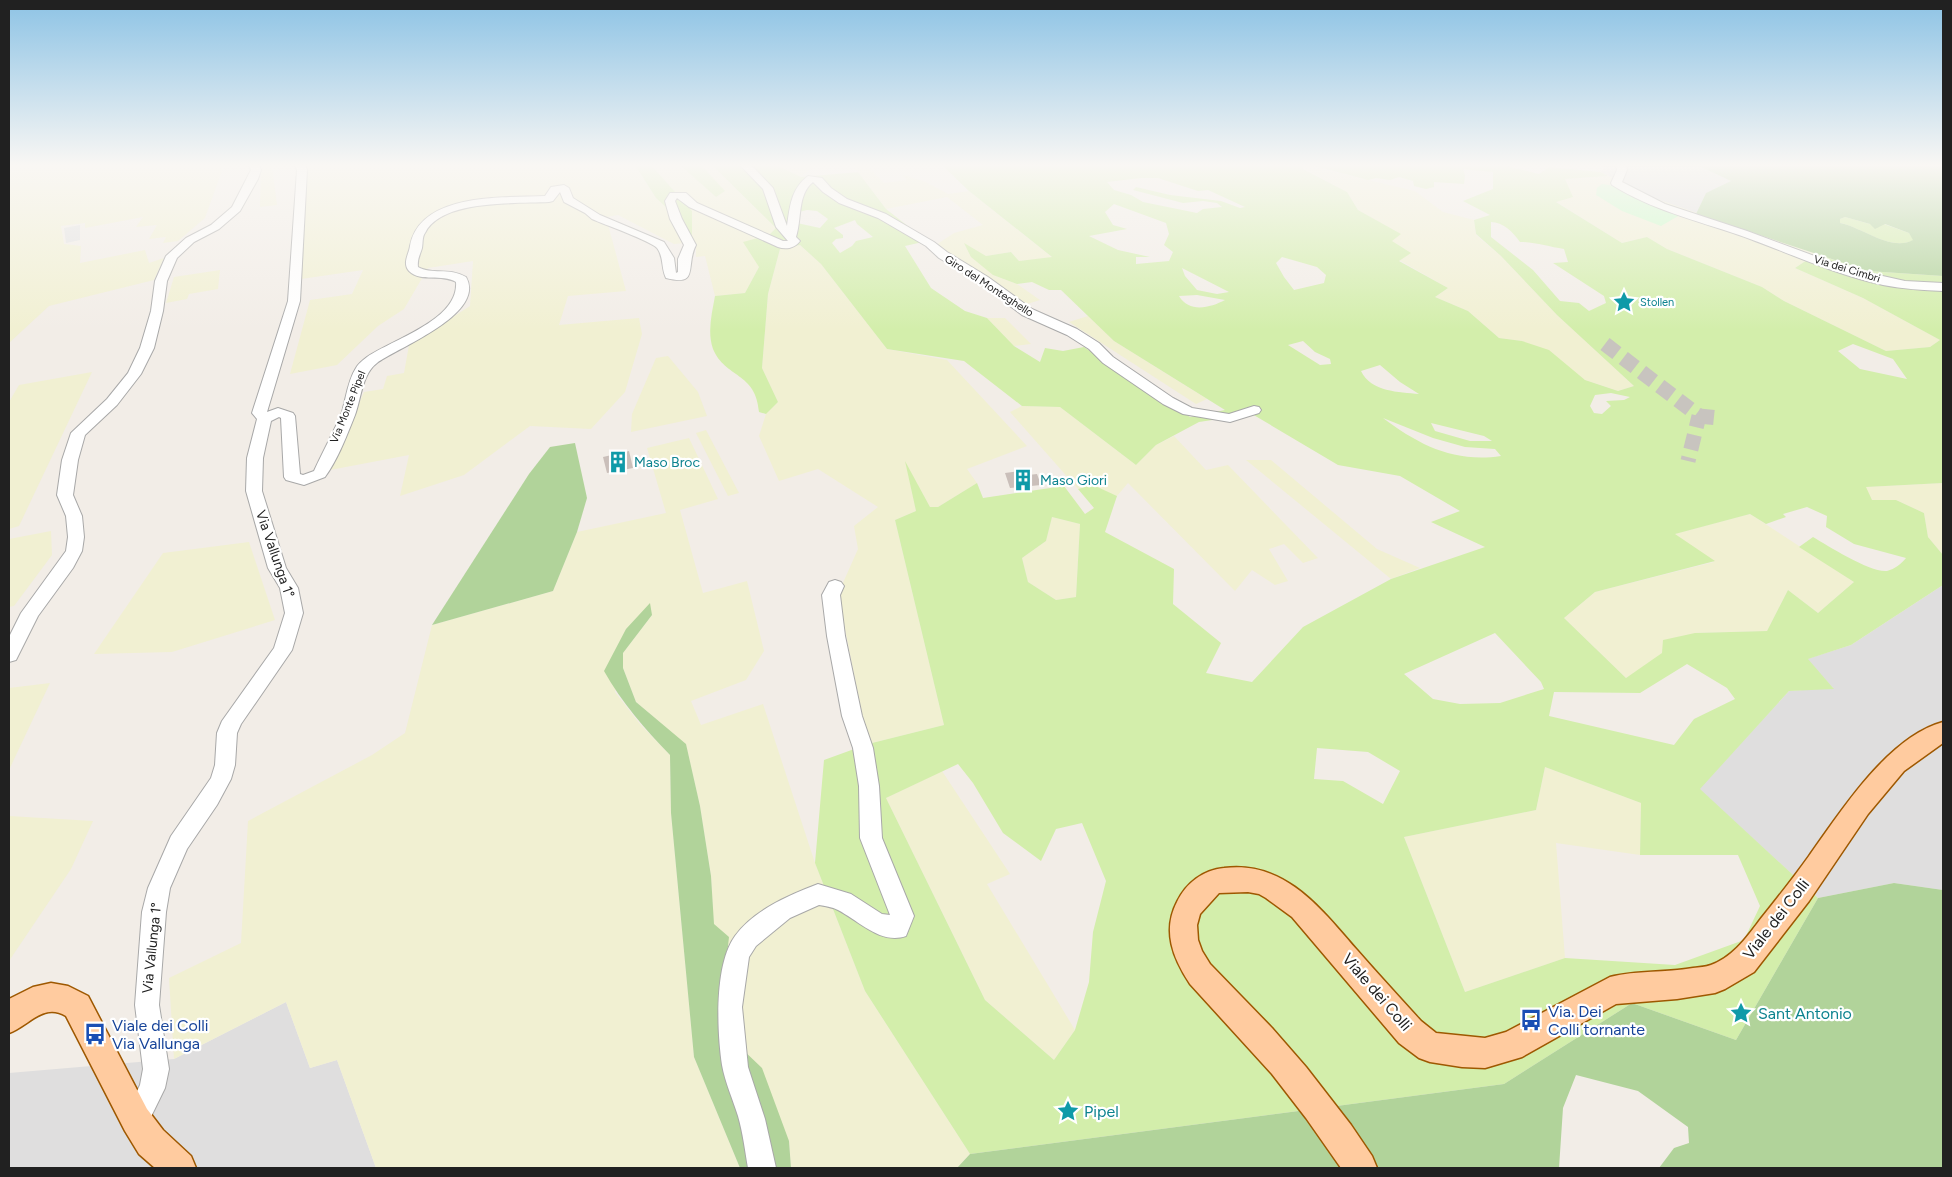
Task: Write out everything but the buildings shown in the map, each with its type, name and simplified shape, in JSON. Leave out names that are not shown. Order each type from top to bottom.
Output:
[{"type":"main road","name":"Viale dei Colli","points":[[1360,1168],[1325,1115],[1270,1048],[1211,986],[1198,970],[1186,949],[1182,924],[1189,903],[1210,883],[1234,879],[1262,882],[1302,908],[1410,1032],[1430,1047],[1462,1052],[1485,1052],[1511,1046],[1610,991],[1622,988],[1677,985],[1715,979],[1744,962],[1799,892],[1859,806],[1895,764],[1943,731]]},
{"type":"main road","points":[[9,1018],[28,1004],[44,998],[57,997],[69,1000],[77,1006],[136,1120],[151,1142],[179,1168]]},
{"type":"street","points":[[9,655],[30,613],[67,564],[74,550],[76,537],[74,516],[65,495],[70,460],[78,433],[112,402],[134,374],[146,348],[157,311],[161,281],[172,256],[190,240],[215,227],[223,220]]},
{"type":"street","name":"Via Vallunga 1°","points":[[136,1120],[152,1088],[156,1069],[147,1005],[154,912],[159,888],[178,843],[210,799],[221,779],[225,765],[227,733],[232,721],[283,650],[294,613],[289,588],[277,568],[254,491],[255,458],[264,418],[259,413],[294,301],[299,220]]},
{"type":"street","name":"Via Monte Pipel","points":[[264,418],[278,412],[288,416],[291,425],[290,459],[292,477],[304,480],[320,474],[348,414],[362,369],[372,360],[427,331],[458,302],[463,291],[462,280],[450,274],[421,274],[413,268],[411,263],[418,233],[430,220]]},
{"type":"street","name":"Via Monte Pipel","points":[[601,220],[660,244],[668,258],[670,275],[677,277],[685,274],[683,268],[684,255],[690,245],[676,220]]},
{"type":"street","name":"Via Monte Pipel","points":[[726,220],[782,245],[791,244],[794,241],[791,236]]},
{"type":"street","points":[[779,220],[782,227],[791,236]]},
{"type":"street","name":"Giro del Monteghello","points":[[791,236],[794,220]]},
{"type":"street","name":"Giro del Monteghello","points":[[889,220],[930,244],[943,255],[984,280],[1027,312],[1072,332],[1094,346],[1108,360],[1168,401],[1188,411],[1230,418],[1254,410]]},
{"type":"street","name":"Via dei Cimbri","points":[[1700,220],[1855,274],[1906,285],[1943,287]]},
{"type":"street","points":[[762,1168],[752,1119],[735,1067],[731,1032],[730,1007],[737,956],[742,946],[766,923],[782,911],[818,894],[843,901],[877,923],[898,928],[902,916],[871,838],[869,786],[863,748],[852,716],[836,636],[831,594],[835,586]]},
{"type":"shaded area","points":[[80,225],[80,240],[66,243],[64,228]]},
{"type":"shaded area","points":[[1943,585],[1943,890],[1894,883],[1818,898],[1699,789],[1789,691],[1833,688],[1807,659],[1851,645]]},
{"type":"shaded area","points":[[286,1002],[310,1068],[337,1060],[376,1168],[9,1168],[9,1073],[174,1059]]},
{"type":"green space","points":[[9,220],[128,220],[85,228],[85,223],[61,226],[64,244],[81,246],[80,263],[145,250],[149,263],[164,258],[154,280],[49,306],[9,343]]},
{"type":"green space","points":[[141,220],[203,220],[178,241],[163,243],[166,237],[149,239],[157,225],[136,227]]},
{"type":"green space","points":[[304,220],[607,220],[626,291],[568,296],[559,325],[639,318],[642,334],[625,392],[591,429],[530,426],[464,475],[400,496],[409,455],[330,470],[364,392],[383,389],[387,376],[404,373],[409,345],[470,306],[473,261],[428,268],[404,309],[378,326],[337,365],[290,374],[310,300],[352,294],[363,270],[301,279]]},
{"type":"green space","points":[[628,220],[680,220],[692,235],[692,220],[768,220],[776,228],[769,235],[759,267],[745,293],[715,296],[705,256],[696,257],[696,242],[674,244]]},
{"type":"green space","points":[[679,220],[692,220],[692,235],[682,229]]},
{"type":"green space","points":[[768,220],[798,220],[797,223],[820,228],[827,220],[900,220],[927,241],[905,246],[931,288],[965,311],[987,318],[1014,346],[1040,362],[1045,348],[1063,351],[1084,347],[1190,417],[1225,410],[1114,341],[1061,290],[1049,290],[1032,282],[1017,284],[993,275],[971,257],[964,243],[986,256],[1011,252],[1019,261],[1052,257],[1005,220],[1110,220],[1113,225],[1127,229],[1089,236],[1118,250],[1150,257],[1136,257],[1136,264],[1169,261],[1173,252],[1164,245],[1169,234],[1166,223],[1158,220],[1376,220],[1401,234],[1392,241],[1411,253],[1399,261],[1448,288],[1435,297],[1468,311],[1499,338],[1522,341],[1549,350],[1585,380],[1618,391],[1634,386],[1557,315],[1501,256],[1476,234],[1474,220],[1585,220],[1622,243],[1647,237],[1667,249],[1762,287],[1784,301],[1886,351],[1930,347],[1940,340],[1863,298],[1795,268],[1816,254],[1868,271],[1943,276],[1943,483],[1866,487],[1872,500],[1896,500],[1924,513],[1928,537],[1943,555],[1943,585],[1851,645],[1808,659],[1834,689],[1789,691],[1700,789],[1818,898],[1736,1040],[1632,1003],[1504,1084],[970,1154],[865,991],[815,863],[824,760],[868,744],[944,725],[895,520],[916,511],[905,461],[930,507],[938,507],[977,483],[983,498],[1064,486],[1085,514],[1094,508],[1078,489],[1093,485],[1117,496],[1105,532],[1174,569],[1173,604],[1221,643],[1206,673],[1252,682],[1303,627],[1391,579],[1485,547],[1431,522],[1460,511],[1400,476],[1338,465],[1252,414],[1199,422],[1156,445],[1136,465],[1060,407],[1022,406],[964,361],[887,349],[821,264],[800,245],[780,249],[768,294],[762,368],[778,402],[766,414],[759,412],[757,399],[752,389],[718,358],[713,349],[710,336],[715,296],[745,293],[759,267],[743,242],[769,235],[776,228]],"holes":[[[855,220],[857,224],[873,237],[856,241],[852,246],[840,253],[832,243],[836,239],[843,238],[843,235],[834,228]],[[1491,222],[1507,228],[1520,242],[1564,249],[1568,262],[1553,263],[1604,296],[1606,303],[1589,311],[1579,303],[1560,301],[1533,270],[1491,237]],[[1282,257],[1317,267],[1326,275],[1324,283],[1294,290],[1276,263]],[[1182,268],[1229,292],[1217,294],[1197,290],[1185,276]],[[1197,295],[1225,300],[1206,307],[1194,307],[1183,301],[1179,296]],[[1303,341],[1315,352],[1330,359],[1331,364],[1320,365],[1288,345]],[[1853,344],[1893,359],[1907,379],[1860,369],[1838,351]],[[1380,365],[1400,382],[1419,394],[1386,390],[1371,383],[1361,371]],[[1611,393],[1630,397],[1624,400],[1606,401],[1611,406],[1602,414],[1594,413],[1590,406],[1595,395]],[[1383,418],[1433,438],[1465,447],[1495,449],[1501,456],[1468,457],[1438,450],[1424,444]],[[1431,423],[1484,436],[1492,441],[1470,441],[1435,431]],[[1807,507],[1827,516],[1826,527],[1854,544],[1906,558],[1893,569],[1887,571],[1871,568],[1813,537],[1799,547],[1854,582],[1818,613],[1788,590],[1767,631],[1695,633],[1663,640],[1662,653],[1626,678],[1564,618],[1595,592],[1715,561],[1675,534],[1750,514],[1766,524],[1786,517],[1783,514]],[[1052,517],[1080,524],[1076,597],[1056,600],[1028,582],[1022,558],[1046,541]],[[1495,633],[1541,682],[1544,689],[1500,703],[1460,704],[1433,699],[1404,674]],[[1687,664],[1727,688],[1735,699],[1694,719],[1674,745],[1549,716],[1554,692],[1640,693]],[[1317,748],[1368,752],[1400,771],[1383,804],[1343,781],[1314,779]],[[958,764],[973,783],[1003,833],[1041,861],[1056,829],[1082,823],[1106,881],[1093,932],[1089,982],[1075,1030],[1054,1060],[985,1000],[886,798]],[[1545,767],[1641,803],[1640,855],[1738,855],[1760,906],[1744,940],[1675,965],[1565,958],[1465,992],[1404,837],[1536,810]]]},
{"type":"green space","points":[[976,220],[1005,220],[1053,258],[1019,261],[1011,252],[986,256],[993,275],[1017,284],[1040,300],[1024,305],[936,245],[954,233],[983,225]]},
{"type":"green space","points":[[1375,220],[1474,220],[1476,235],[1501,256],[1557,315],[1634,386],[1618,391],[1585,380],[1569,368],[1522,341],[1499,338],[1468,311],[1435,297],[1448,288],[1399,260],[1391,241],[1400,234]]},
{"type":"green space","points":[[1585,220],[1717,220],[1816,254],[1795,268],[1863,298],[1940,340],[1930,347],[1886,351],[1784,301],[1762,287],[1667,249],[1647,237],[1622,243]]},
{"type":"green space","points":[[1645,220],[1671,220],[1661,226]]},
{"type":"green space","points":[[1714,220],[1840,220],[1840,223],[1849,225],[1876,238],[1895,243],[1904,243],[1913,240],[1909,233],[1885,224],[1875,229],[1870,224],[1855,220],[1943,220],[1943,276],[1868,271]]},
{"type":"green space","points":[[1840,220],[1855,220],[1870,224],[1884,224],[1909,233],[1914,240],[1905,243],[1886,241],[1840,223]]},
{"type":"green space","points":[[800,245],[821,264],[887,349],[947,360],[1027,446],[967,469],[977,483],[938,507],[930,507],[906,464],[916,511],[895,520],[944,725],[868,744],[838,594],[858,549],[854,526],[878,507],[818,469],[779,481],[759,436],[766,414],[778,402],[762,368],[768,294],[780,249]]},
{"type":"green space","points":[[220,270],[218,289],[189,294],[187,299],[166,303],[174,277]]},
{"type":"green space","points":[[1088,316],[1114,341],[1207,399],[1196,404],[1069,322]]},
{"type":"green space","points":[[987,318],[1005,318],[1031,344],[1014,346]]},
{"type":"green space","points":[[668,356],[698,392],[707,416],[631,432],[632,414],[656,358]]},
{"type":"green space","points":[[92,372],[19,526],[9,529],[9,402],[19,385]]},
{"type":"green space","points":[[1022,406],[1060,407],[1136,465],[1156,445],[1174,436],[1206,470],[1228,465],[1318,558],[1303,563],[1284,544],[1269,549],[1288,581],[1275,585],[1252,570],[1235,591],[1128,483],[1117,496],[1093,486],[1078,489],[1010,412]]},
{"type":"green space","points":[[706,430],[739,493],[728,496],[696,433]]},
{"type":"green space","points":[[689,438],[718,499],[680,510],[703,593],[747,581],[764,651],[746,680],[691,701],[701,725],[763,704],[815,863],[865,991],[970,1154],[957,1168],[791,1168],[789,1141],[719,1027],[711,876],[700,806],[686,745],[636,702],[623,668],[623,653],[652,615],[626,629],[615,692],[640,724],[670,755],[671,813],[694,1057],[740,1168],[376,1168],[337,1060],[310,1068],[286,1002],[174,1059],[169,978],[241,943],[248,821],[372,755],[405,733],[432,625],[553,591],[577,532],[666,513],[647,448]]},
{"type":"green space","points":[[575,443],[587,498],[577,532],[553,591],[432,625],[529,474],[550,447]]},
{"type":"green space","points":[[1246,460],[1271,460],[1377,549],[1420,568],[1391,579]]},
{"type":"green space","points":[[1943,483],[1943,555],[1928,537],[1924,513],[1896,500],[1872,500],[1865,487]]},
{"type":"green space","points":[[1750,514],[1854,582],[1818,613],[1788,590],[1767,631],[1695,633],[1626,678],[1564,618],[1595,592],[1714,562],[1674,534]]},
{"type":"green space","points":[[1052,517],[1080,524],[1076,597],[1056,600],[1028,582],[1022,558],[1046,541]]},
{"type":"green space","points":[[51,531],[52,555],[14,606],[9,607],[9,539]]},
{"type":"green space","points":[[249,542],[275,620],[172,652],[94,654],[163,553]]},
{"type":"green space","points":[[650,603],[652,615],[623,653],[623,668],[636,702],[686,744],[700,806],[711,876],[714,924],[729,937],[719,1027],[762,1068],[789,1141],[791,1168],[740,1168],[694,1057],[671,813],[670,755],[634,715],[604,671],[626,629]]},
{"type":"green space","points":[[50,683],[9,770],[9,688]]},
{"type":"green space","points":[[1545,767],[1641,803],[1640,855],[1556,843],[1565,958],[1465,992],[1404,837],[1536,810]]},
{"type":"green space","points":[[942,771],[1010,874],[987,884],[1075,1030],[1054,1060],[985,1000],[886,798]]},
{"type":"green space","points":[[9,816],[93,821],[71,869],[9,961]]},
{"type":"green space","points":[[1894,883],[1943,890],[1943,1168],[1659,1168],[1674,1148],[1689,1143],[1688,1127],[1638,1091],[1576,1075],[1563,1108],[1559,1168],[957,1168],[970,1154],[1504,1084],[1632,1003],[1736,1040],[1818,898]]},
{"type":"tunnel","points":[[1605,344],[1699,416]]},
{"type":"tunnel","points":[[1688,461],[1699,416]]},
{"type":"tunnel","points":[[1699,416],[1718,418]]},
{"type":"place","name":"Stollen","points":[[1624,302]]},
{"type":"place","name":"Maso Broc","points":[[618,462]]},
{"type":"place","name":"Maso Giori","points":[[1023,480]]},
{"type":"place","name":"Sant Antonio","points":[[1741,1013]]},
{"type":"place","name":"Via. Dei Colli tornante","points":[[1531,1020]]},
{"type":"place","name":"Viale dei Colli Via Vallunga","points":[[95,1034]]},
{"type":"place","name":"Pipel","points":[[1068,1111]]}]
